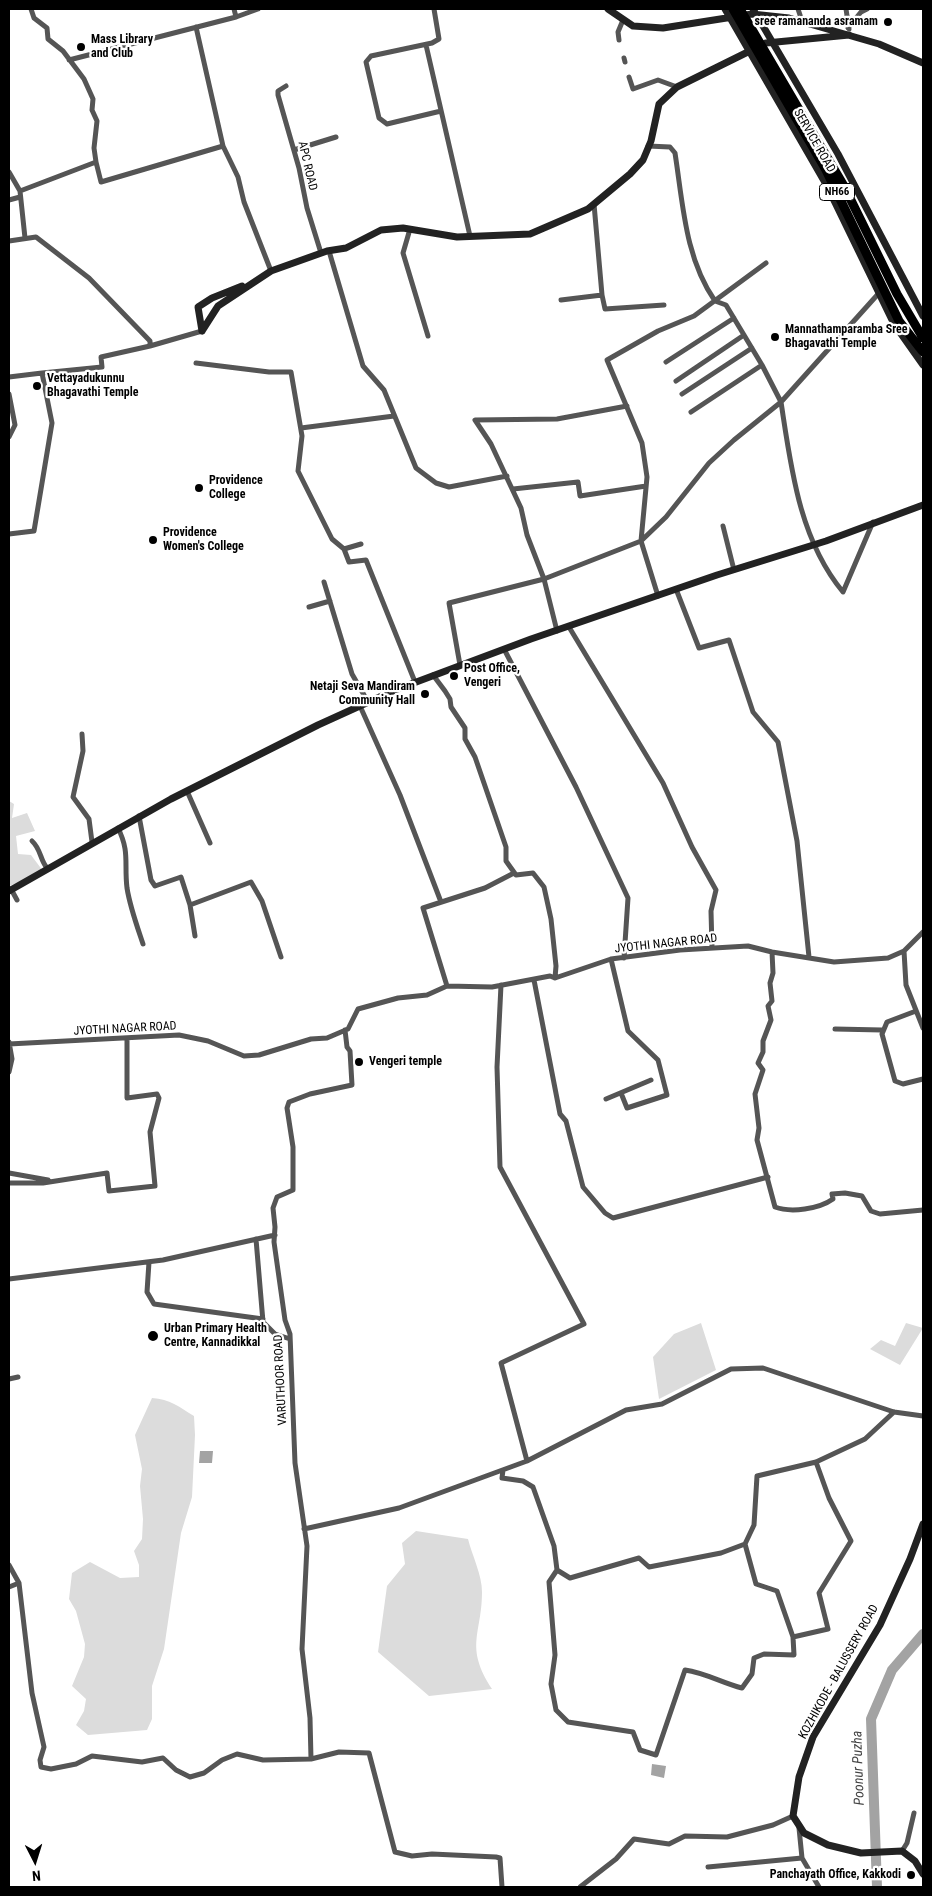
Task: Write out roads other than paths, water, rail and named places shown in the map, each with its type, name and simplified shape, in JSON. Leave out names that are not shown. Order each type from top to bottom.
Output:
[{"type":"highway","name":"NH66","points":[[733,9],[750,32]]},
{"type":"highway","name":"NH66","points":[[740,9],[756,48],[826,170],[899,321],[923,352]]},
{"type":"highway","name":"NH66","points":[[756,48],[844,186],[897,294],[923,338]]},
{"type":"street","points":[[31,9],[34,18],[47,28],[48,39],[70,60],[84,79],[93,99],[92,110],[97,121],[94,148],[101,182],[223,146]]},
{"type":"street","points":[[234,9],[236,17]]},
{"type":"street","points":[[70,60],[236,17],[258,9]]},
{"type":"street","points":[[434,9],[439,40],[426,45],[371,56],[366,62],[379,118],[382,122],[387,124],[441,111]]},
{"type":"street","points":[[608,9],[633,26],[663,28],[730,18],[754,12],[849,31],[923,63]]},
{"type":"street","name":"SERVICE ROAD","points":[[725,9],[730,18],[756,48],[828,186],[894,324],[923,365]]},
{"type":"street","points":[[798,9],[802,21]]},
{"type":"street","points":[[846,9],[849,31]]},
{"type":"street","points":[[9,377],[102,367],[101,356],[150,346],[202,330],[218,306],[271,271],[329,251],[346,248],[381,230],[410,229],[457,237],[530,234],[588,208],[630,174],[643,160],[659,104],[677,87],[756,48],[773,42],[849,31],[861,12],[867,9]]},
{"type":"street","points":[[754,12],[838,154],[923,316]]},
{"type":"street","points":[[619,40],[618,32],[624,20]]},
{"type":"street","points":[[196,27],[223,146],[238,177],[244,202],[271,271]]},
{"type":"street","points":[[426,45],[470,236]]},
{"type":"street","points":[[628,77],[633,89],[658,80],[677,87]]},
{"type":"street","name":"APC ROAD","points":[[286,86],[278,91],[307,208],[321,254]]},
{"type":"street","points":[[294,150],[336,137]]},
{"type":"street","points":[[648,146],[670,146],[675,153],[692,253],[697,271],[715,302],[726,305],[762,365],[781,402],[794,482],[804,520],[824,564],[842,592],[873,522]]},
{"type":"street","points":[[9,200],[96,162]]},
{"type":"street","points":[[9,172],[20,194],[25,238]]},
{"type":"street","points":[[594,204],[602,295],[605,309],[664,305]]},
{"type":"street","points":[[410,229],[403,253],[428,336]]},
{"type":"street","points":[[9,241],[36,237],[89,278],[150,341],[150,346]]},
{"type":"street","points":[[329,251],[362,366],[384,390],[416,468],[436,483],[449,487],[507,476]]},
{"type":"street","points":[[658,596],[641,541],[646,486],[642,443],[607,360],[658,331],[694,316],[766,263]]},
{"type":"street","points":[[202,330],[198,307],[212,298],[254,282]]},
{"type":"street","points":[[460,665],[450,603],[544,579],[641,541],[666,517],[709,463],[781,402],[879,293]]},
{"type":"street","points":[[561,300],[602,295]]},
{"type":"street","points":[[666,362],[734,318]]},
{"type":"street","points":[[676,381],[744,335]]},
{"type":"street","points":[[682,394],[752,348]]},
{"type":"street","points":[[196,363],[268,372],[291,372],[302,436],[298,471],[332,539],[344,549],[349,562],[366,560],[415,682]]},
{"type":"street","points":[[691,412],[762,365]]},
{"type":"street","points":[[9,534],[34,531],[52,423],[42,374]]},
{"type":"street","points":[[9,394],[15,425],[9,437]]},
{"type":"street","points":[[557,631],[544,579],[527,535],[521,508],[491,444],[475,420],[557,419],[627,406]]},
{"type":"street","points":[[301,428],[394,416]]},
{"type":"street","points":[[513,490],[578,482],[580,496],[646,486]]},
{"type":"street","points":[[16,900],[10,890],[92,842],[188,791],[368,702],[415,682],[504,649],[676,589],[815,544],[923,505]]},
{"type":"street","points":[[723,526],[734,570]]},
{"type":"street","points":[[344,549],[361,544]]},
{"type":"street","points":[[324,582],[352,674],[368,702]]},
{"type":"street","points":[[676,589],[700,648],[729,640],[753,712],[778,742],[797,842],[809,957]]},
{"type":"street","points":[[309,607],[330,600]]},
{"type":"street","points":[[569,627],[663,783],[692,847],[716,890],[711,911],[712,948]]},
{"type":"street","points":[[504,649],[576,787],[628,898],[624,958]]},
{"type":"street","points":[[433,675],[450,699],[451,707],[465,728],[465,739],[475,757],[506,847],[506,861],[516,875],[533,873],[544,887],[551,919],[552,946],[556,966],[555,978]]},
{"type":"street","points":[[360,706],[400,795],[441,902]]},
{"type":"street","points":[[82,734],[82,751],[73,797],[89,819],[92,842]]},
{"type":"street","points":[[188,791],[210,843]]},
{"type":"street","points":[[139,816],[151,880],[154,886],[182,877],[190,905],[195,936]]},
{"type":"street","points":[[118,828],[128,855],[124,865],[127,891],[143,944]]},
{"type":"street","points":[[32,841],[37,846],[47,868]]},
{"type":"street","points":[[447,986],[423,908],[485,888],[514,873]]},
{"type":"street","points":[[190,905],[251,882],[262,901],[280,957]]},
{"type":"street","name":"JYOTHI NAGAR ROAD","points":[[9,1044],[178,1035],[208,1042],[244,1056],[260,1055],[311,1039],[326,1038],[345,1030],[358,1009],[398,998],[427,995],[447,986],[492,987],[550,976],[555,978],[611,959],[712,948],[748,946],[772,952],[834,962],[888,958],[904,950],[923,932]]},
{"type":"street","points":[[904,950],[906,985],[923,1028]]},
{"type":"street","points":[[772,952],[773,973],[770,983],[772,1001],[768,1006],[771,1020],[763,1042],[763,1052],[758,1063],[763,1070],[755,1094],[759,1128],[757,1140],[775,1207],[782,1209],[822,1206],[833,1199],[832,1194],[845,1193],[862,1196],[870,1211],[880,1214],[923,1210]]},
{"type":"street","points":[[611,959],[628,1031],[658,1060],[668,1095],[627,1108],[621,1093]]},
{"type":"street","points":[[534,980],[560,1114],[566,1121],[583,1187],[605,1213],[613,1218],[768,1177]]},
{"type":"street","points":[[501,985],[496,1067],[500,1167],[584,1324],[501,1363],[527,1461]]},
{"type":"street","points":[[916,1011],[887,1022],[882,1030],[895,1081],[904,1084],[923,1079]]},
{"type":"street","points":[[835,1029],[882,1030]]},
{"type":"street","name":"VARUTHOOR ROAD","points":[[311,1759],[310,1718],[302,1649],[307,1546],[295,1463],[290,1339],[274,1242],[273,1208],[278,1197],[292,1190],[293,1147],[287,1108],[290,1102],[296,1098],[352,1085],[350,1051],[347,1047],[345,1030]]},
{"type":"street","points":[[9,1173],[24,1178],[51,1180],[107,1173],[109,1191],[155,1186],[150,1132],[159,1098],[157,1094],[127,1098],[127,1038]]},
{"type":"street","points":[[9,1044],[12,1059],[9,1072]]},
{"type":"street","points":[[606,1099],[651,1080]]},
{"type":"street","points":[[9,1184],[43,1183],[51,1180]]},
{"type":"street","points":[[9,1279],[149,1262],[275,1235]]},
{"type":"street","points":[[256,1239],[263,1322],[275,1334],[290,1339]]},
{"type":"street","points":[[149,1262],[147,1292],[154,1304],[263,1319]]},
{"type":"street","points":[[304,1529],[399,1508],[527,1461],[626,1410],[662,1404],[731,1369],[763,1368],[894,1412],[923,1416]]},
{"type":"street","points":[[9,1379],[18,1376]]},
{"type":"street","points":[[502,1470],[502,1478],[523,1481],[533,1487],[554,1546],[557,1570],[549,1582],[555,1655],[551,1684],[556,1710],[568,1722],[633,1732],[640,1750],[656,1755],[686,1670],[702,1672],[721,1682],[742,1688],[752,1674],[754,1658],[764,1654],[794,1655],[793,1637],[778,1591],[756,1584],[745,1544],[754,1525],[757,1476],[816,1462],[865,1438],[894,1412]]},
{"type":"street","points":[[793,1637],[828,1629],[819,1593],[851,1541],[829,1498],[816,1462]]},
{"type":"street","name":"KOZHIKODE - BALUSSERY ROAD","points":[[793,1816],[799,1777],[813,1737],[866,1652],[910,1560],[923,1524]]},
{"type":"street","points":[[557,1570],[570,1578],[639,1558],[649,1567],[721,1553],[745,1544]]},
{"type":"street","points":[[9,1565],[19,1583],[32,1693],[44,1747],[40,1760],[41,1768],[51,1770],[68,1766],[92,1756],[142,1762],[163,1758],[176,1770],[190,1777],[204,1773],[222,1760],[237,1754],[263,1760],[311,1759],[339,1752],[369,1753],[395,1852],[412,1856],[432,1854],[500,1858],[502,1887]]},
{"type":"street","points":[[9,1587],[19,1583]]},
{"type":"street","points":[[902,1851],[907,1843],[914,1813]]},
{"type":"street","points":[[580,1887],[616,1859],[634,1840],[669,1844],[685,1836],[727,1837],[773,1825],[793,1816],[804,1833],[828,1845],[861,1853],[902,1851],[922,1869]]},
{"type":"street","points":[[799,1827],[802,1858],[819,1887]]},
{"type":"street","points":[[708,1867],[802,1858]]},
{"type":"waterway","name":"Poonur Puzha","points":[[877,1887],[871,1719],[892,1670],[923,1634]]},
{"type":"place","name":"sree ramananda asramam","points":[[888,22]]},
{"type":"place","name":"Mass Library and Club","points":[[81,47]]},
{"type":"place","name":"Mannathamparamba Sree Bhagavathi Temple","points":[[775,337]]},
{"type":"place","name":"Vettayadukunnu Bhagavathi Temple","points":[[37,386]]},
{"type":"place","name":"Providence College","points":[[199,488]]},
{"type":"place","name":"Providence Women's College","points":[[153,540]]},
{"type":"place","name":"Post Office, Vengeri","points":[[454,676]]},
{"type":"place","name":"Netaji Seva Mandiram Community Hall","points":[[425,694]]},
{"type":"place","name":"Vengeri temple","points":[[359,1062]]},
{"type":"place","name":"Urban Primary Health Centre, Kannadikkal","points":[[153,1336]]},
{"type":"place","name":"Panchayath Office, Kakkodi","points":[[911,1875]]}]
